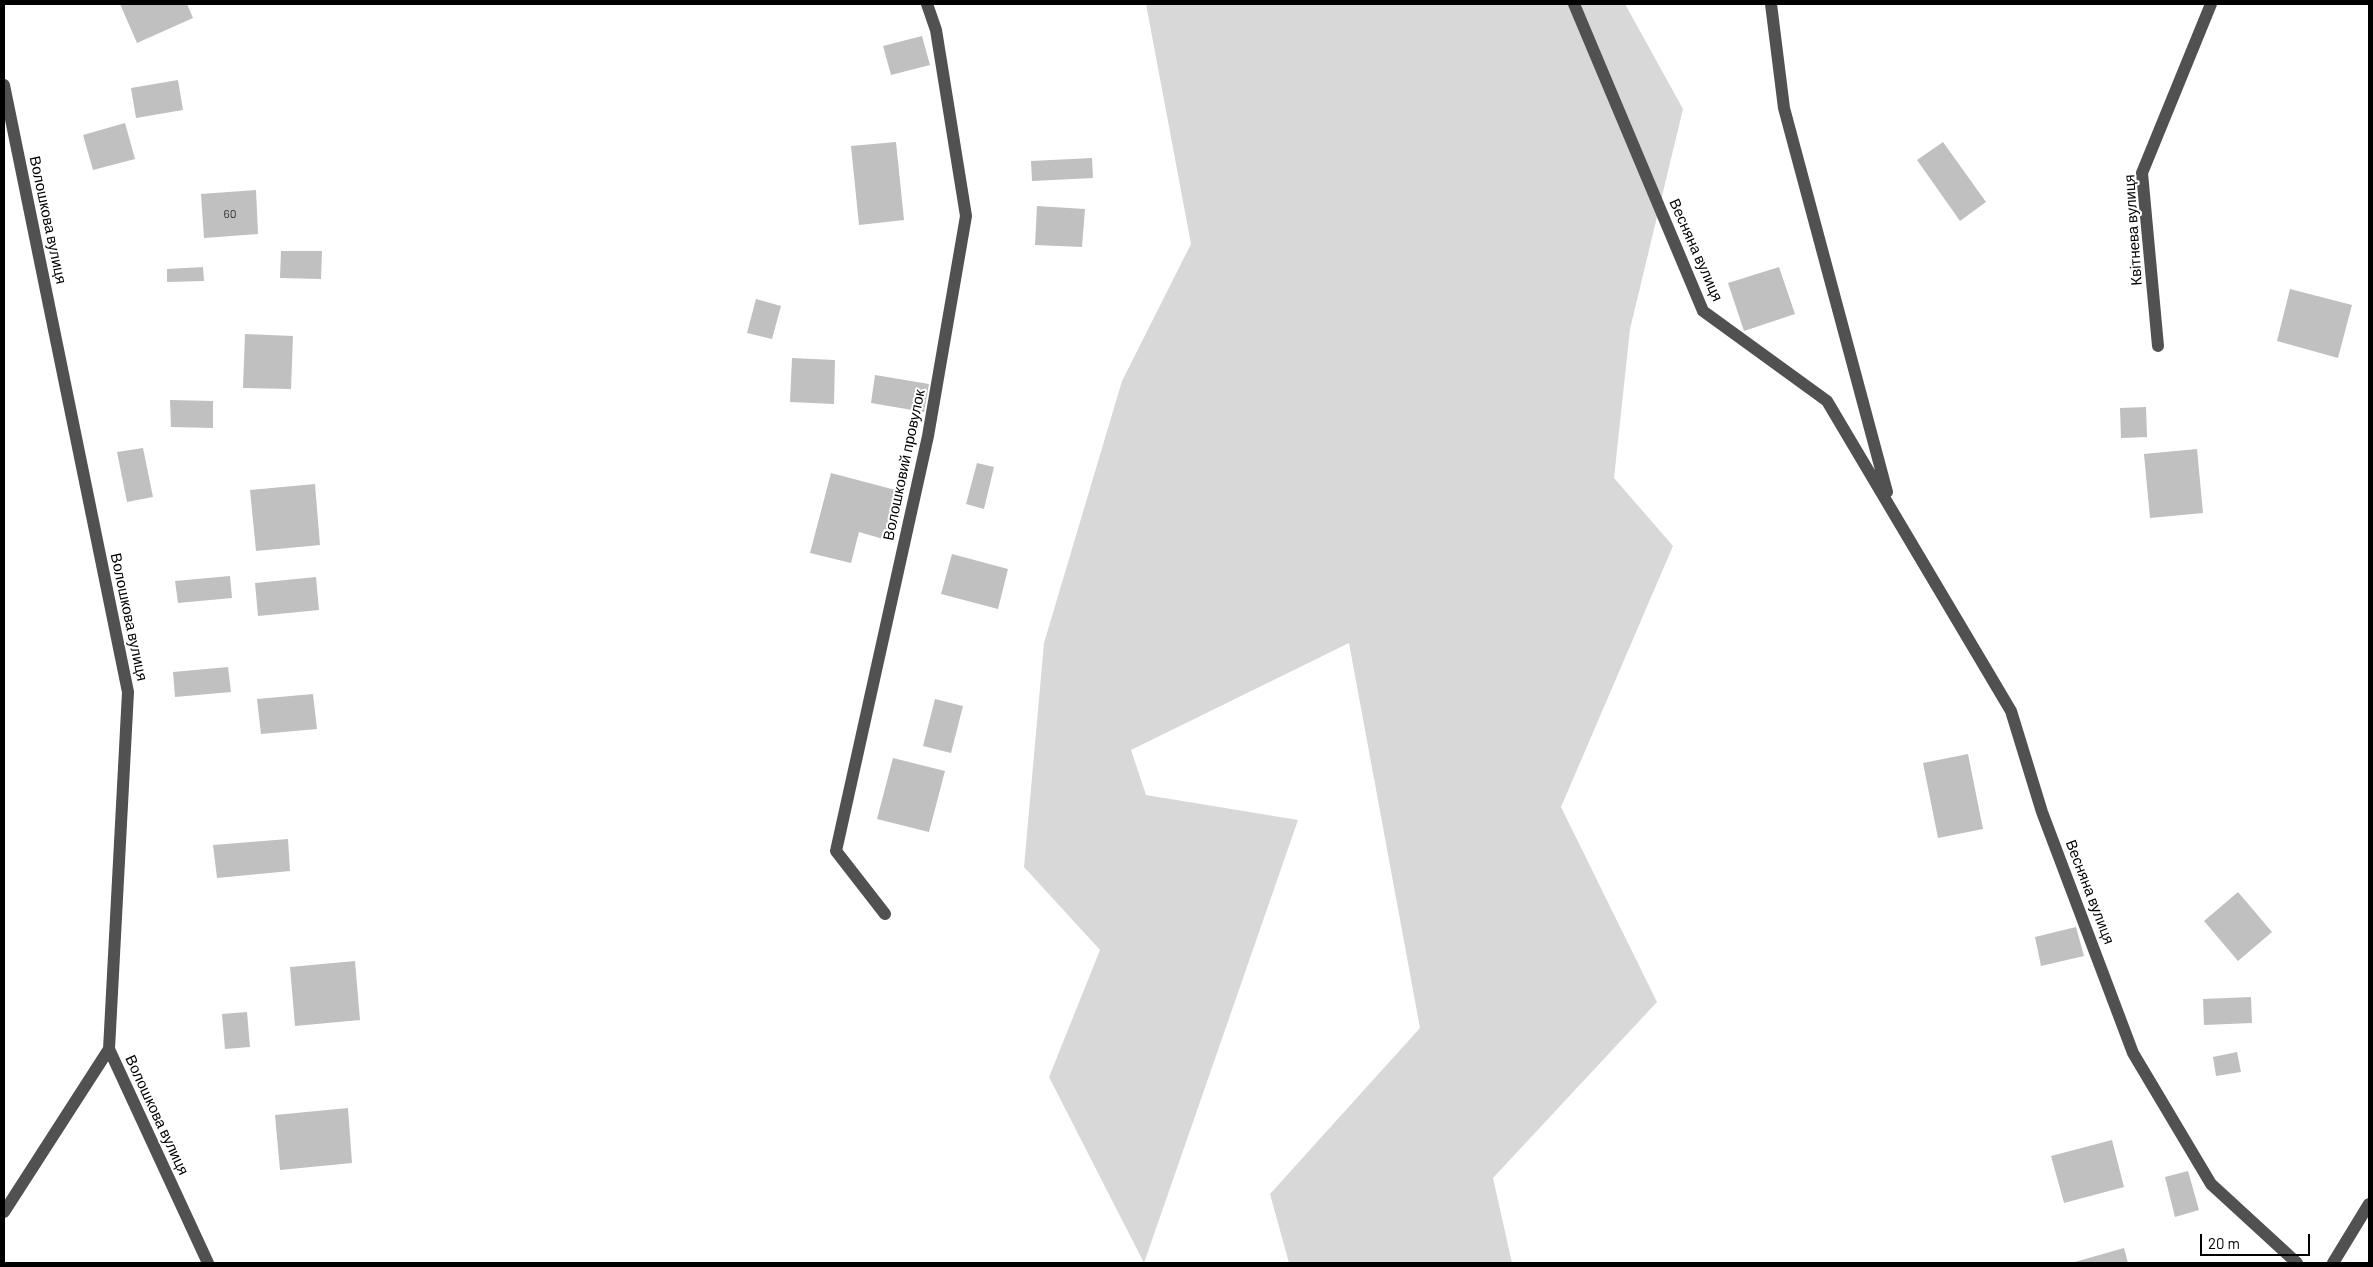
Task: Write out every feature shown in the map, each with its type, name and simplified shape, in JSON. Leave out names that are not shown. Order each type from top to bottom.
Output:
[{"type":"street","name":"Волошковий провулок","points":[[885,914],[836,851],[928,436],[966,216],[936,30],[927,4]]},
{"type":"street","name":"Весняна вулиця","points":[[1574,4],[1703,311],[1827,401],[2011,711],[2042,812],[2133,1053],[2211,1184],[2297,1263]]},
{"type":"street","name":"Весняна вулиця","points":[[1771,4],[1784,108],[1890,506]]},
{"type":"street","name":"Квітнева вулиця","points":[[2158,346],[2142,173],[2211,4]]},
{"type":"street","name":"Волошкова вулиця","points":[[4,85],[128,692],[109,1049],[208,1263]]},
{"type":"street","points":[[4,1212],[109,1049]]},
{"type":"street","points":[[2333,1263],[2369,1204]]},
{"type":"shaded area","points":[[1146,4],[1625,4],[1683,109],[1630,329],[1614,478],[1673,546],[1561,807],[1657,1002],[1493,1178],[1512,1263],[1289,1263],[1270,1194],[1420,1028],[1349,643],[1131,750],[1146,795],[1298,820],[1144,1263],[1049,1077],[1100,950],[1024,867],[1044,643],[1122,381],[1191,244]]},
{"type":"building","points":[[120,4],[187,4],[193,18],[137,43]]},
{"type":"building","points":[[922,36],[930,65],[891,75],[883,46]]},
{"type":"building","points":[[178,80],[183,110],[136,118],[131,88]]},
{"type":"building","points":[[125,123],[135,159],[93,170],[83,135]]},
{"type":"building","points":[[896,142],[904,220],[859,225],[851,146]]},
{"type":"building","points":[[1943,142],[1986,202],[1960,221],[1917,160]]},
{"type":"building","points":[[1092,158],[1093,178],[1032,181],[1031,161]]},
{"type":"building","points":[[256,190],[258,234],[204,238],[201,194]]},
{"type":"building","points":[[1037,206],[1085,209],[1082,247],[1035,245]]},
{"type":"building","points":[[281,251],[322,251],[321,279],[280,278]]},
{"type":"building","points":[[203,267],[204,281],[167,282],[167,269]]},
{"type":"building","points":[[1779,267],[1795,314],[1744,331],[1728,283]]},
{"type":"building","points":[[2290,289],[2352,305],[2338,358],[2277,341]]},
{"type":"building","points":[[756,299],[781,306],[772,339],[747,333]]},
{"type":"building","points":[[245,334],[293,336],[291,389],[243,388]]},
{"type":"building","points":[[792,358],[835,360],[834,404],[790,402]]},
{"type":"building","points":[[875,375],[929,384],[924,412],[871,403]]},
{"type":"building","points":[[170,400],[213,401],[213,428],[171,427]]},
{"type":"building","points":[[2146,407],[2147,437],[2121,438],[2120,408]]},
{"type":"building","points":[[143,448],[153,497],[127,502],[117,452]]},
{"type":"building","points":[[2197,449],[2203,513],[2150,518],[2144,454]]},
{"type":"building","points":[[977,463],[994,467],[984,509],[966,504]]},
{"type":"building","points":[[831,473],[903,492],[890,541],[859,532],[851,563],[810,553]]},
{"type":"building","points":[[315,484],[320,545],[256,551],[250,490]]},
{"type":"building","points":[[952,554],[1008,569],[998,609],[941,594]]},
{"type":"building","points":[[230,576],[232,598],[178,603],[175,581]]},
{"type":"building","points":[[316,577],[319,610],[258,616],[255,583]]},
{"type":"building","points":[[228,667],[231,692],[175,697],[173,672]]},
{"type":"building","points":[[313,694],[317,729],[261,734],[257,699]]},
{"type":"building","points":[[935,699],[963,706],[951,753],[923,746]]},
{"type":"building","points":[[1968,754],[1983,829],[1938,838],[1923,763]]},
{"type":"building","points":[[893,758],[945,771],[929,832],[877,819]]},
{"type":"building","points":[[288,839],[290,871],[217,878],[213,845]]},
{"type":"building","points":[[2238,892],[2272,932],[2238,961],[2204,921]]},
{"type":"building","points":[[2076,927],[2084,956],[2041,966],[2035,937]]},
{"type":"building","points":[[355,961],[360,1020],[295,1026],[290,967]]},
{"type":"building","points":[[2251,997],[2252,1023],[2204,1025],[2203,999]]},
{"type":"building","points":[[247,1012],[250,1047],[225,1049],[222,1014]]},
{"type":"building","points":[[2237,1052],[2241,1072],[2216,1076],[2213,1057]]},
{"type":"building","points":[[348,1108],[352,1163],[280,1170],[275,1115]]},
{"type":"building","points":[[2112,1140],[2124,1187],[2064,1203],[2051,1156]]},
{"type":"building","points":[[2188,1171],[2199,1210],[2175,1217],[2165,1177]]},
{"type":"building","points":[[2124,1248],[2128,1263],[2071,1263]]}]
